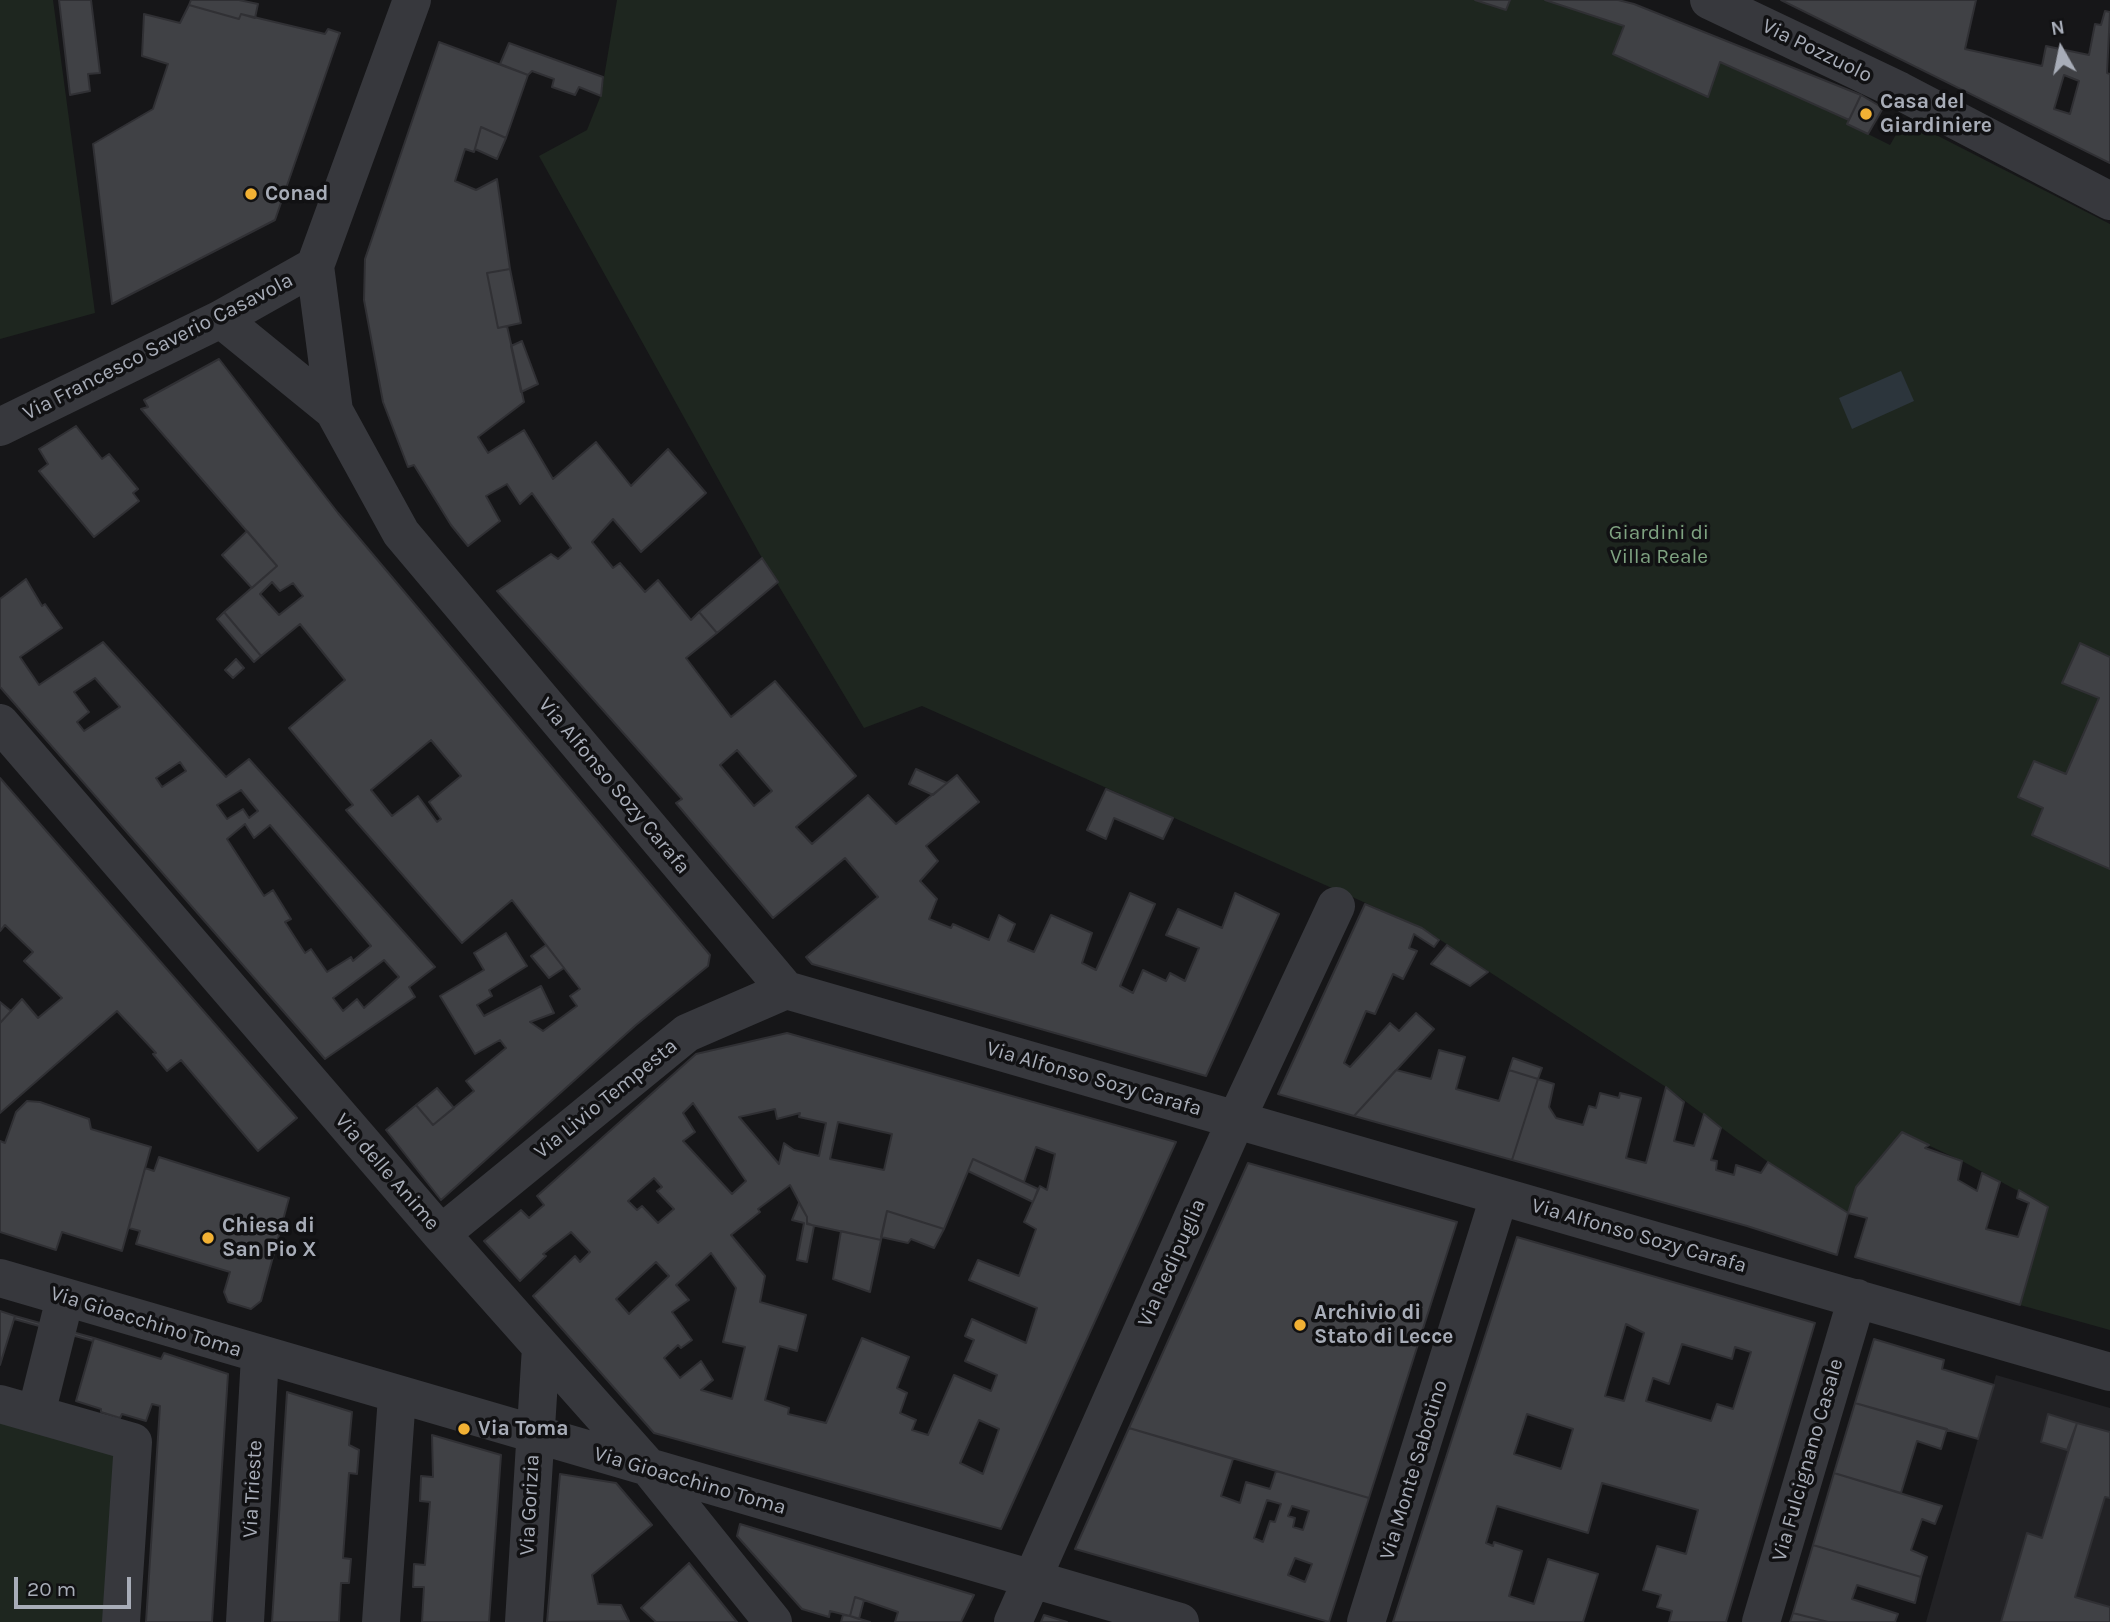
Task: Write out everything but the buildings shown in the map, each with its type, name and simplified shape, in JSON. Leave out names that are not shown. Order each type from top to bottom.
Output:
[{"type":"street","name":"Via Alfonso Sozy Carafa","points":[[412,0],[315,266],[334,411],[401,533],[786,990],[2110,1371]]},
{"type":"street","name":"Via Pozzuolo","points":[[1709,0],[1900,91],[2110,201]]},
{"type":"street","name":"Via Francesco Saverio Casavola","points":[[0,427],[221,319],[315,266]]},
{"type":"street","name":"Via Alfonso Sozy Carafa","points":[[221,319],[334,411]]},
{"type":"street","name":"Via delle Anime","points":[[0,723],[441,1234],[650,1469],[773,1622]]},
{"type":"street","name":"Via Redipuglia","points":[[1013,1622],[1236,1120],[1336,906]]},
{"type":"street","name":"Via Livio Tempesta","points":[[441,1234],[687,1033],[786,990]]},
{"type":"street","name":"Via Monte Sabotino","points":[[1366,1622],[1499,1197]]},
{"type":"street","name":"Via Gioacchino Toma","points":[[0,1278],[397,1396],[1180,1622]]},
{"type":"street","points":[[65,1298],[18,1409],[133,1442],[121,1622]]},
{"type":"street","name":"Via Fulcignano Casale","points":[[1761,1622],[1857,1298]]},
{"type":"street","name":"Via Gorizia","points":[[524,1622],[541,1347]]},
{"type":"street","name":"Via Trieste","points":[[245,1622],[260,1356]]},
{"type":"street","points":[[381,1622],[397,1396]]},
{"type":"shaded area","points":[[1901,371],[1914,401],[1852,429],[1839,398]]},
{"type":"shaded area","points":[[1996,1375],[2110,1408],[2110,1622],[1926,1622]]},
{"type":"green space","points":[[0,0],[53,0],[95,313],[0,339]]},
{"type":"green space","name":"Giardini di Villa Reale","points":[[617,0],[1475,0],[1506,10],[1510,0],[1545,0],[1624,26],[1614,54],[1707,97],[1720,62],[1849,120],[1848,124],[1890,145],[1905,119],[2110,224],[2110,1330],[2020,1305],[2048,1207],[1962,1161],[1902,1133],[1856,1187],[1848,1213],[1768,1162],[1666,1087],[1422,928],[922,706],[864,728],[762,558],[539,156],[587,130],[601,95]]},
{"type":"green space","points":[[0,1422],[116,1456],[106,1622],[0,1622]]},
{"type":"place","name":"Casa del Giardiniere","points":[[1866,114]]},
{"type":"place","name":"Conad","points":[[251,194]]},
{"type":"place","name":"Chiesa di San Pio X","points":[[208,1238]]},
{"type":"place","name":"Archivio di Stato di Lecce","points":[[1300,1325]]},
{"type":"place","name":"Via Toma","points":[[464,1429]]}]
